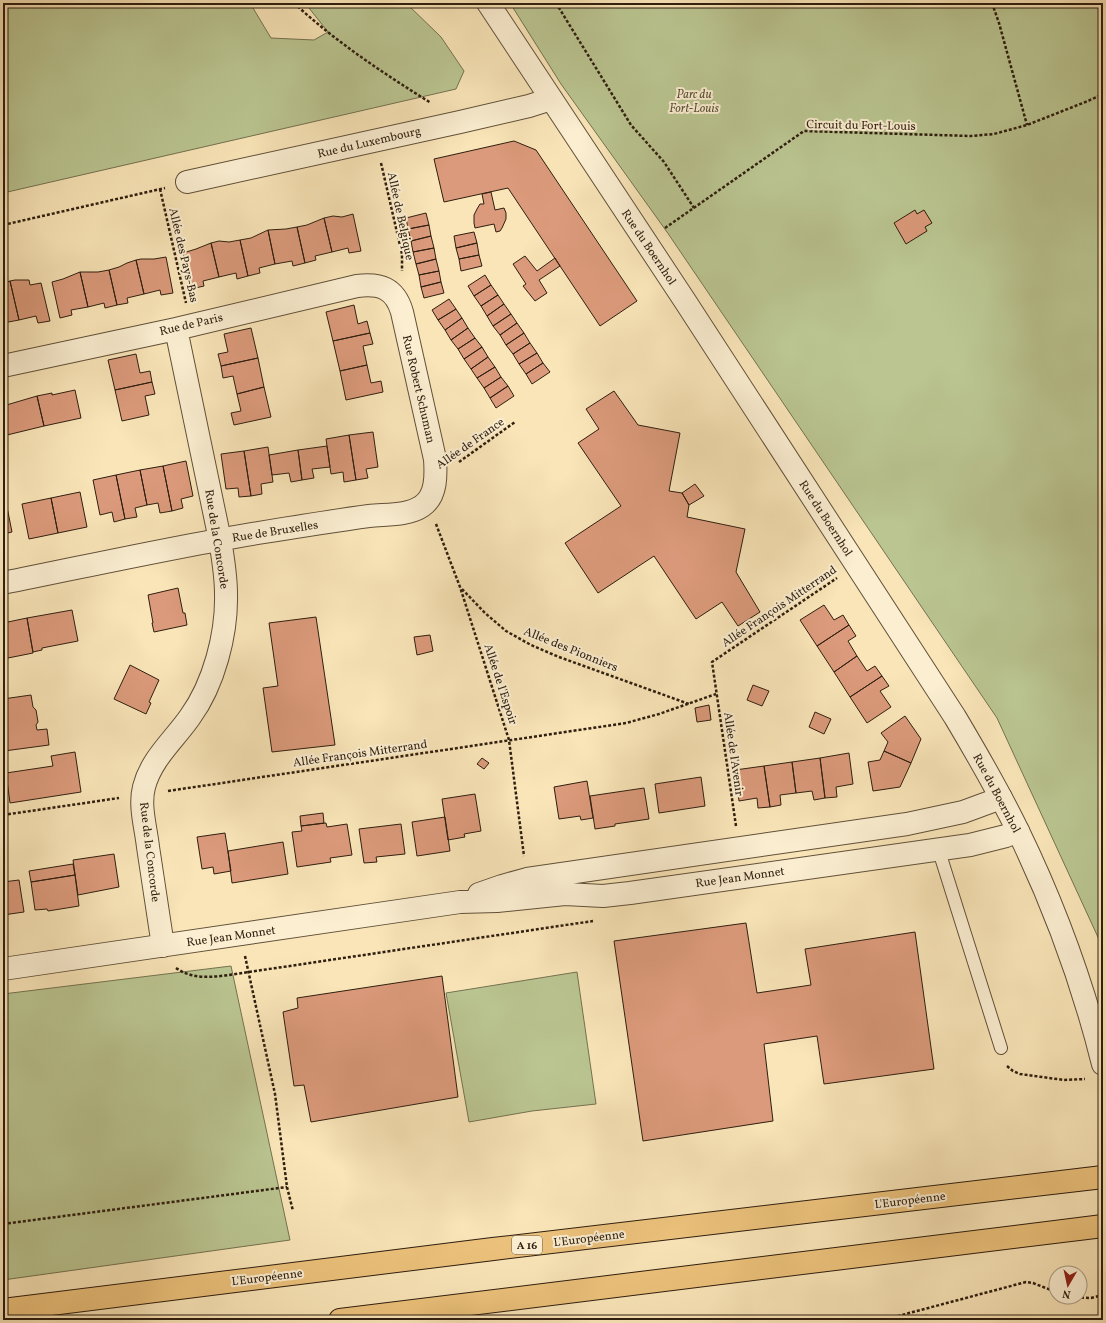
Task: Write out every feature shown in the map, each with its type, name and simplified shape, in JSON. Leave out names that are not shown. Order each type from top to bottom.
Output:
[{"type":"highway","name":"L'Européenne","points":[[3,1310],[501,1248],[1103,1177]]},
{"type":"highway","points":[[340,1320],[1103,1226]]},
{"type":"street","name":"Rue du Boernhol","points":[[488,3],[955,716],[1018,831],[1052,908],[1068,952],[1096,1071]]},
{"type":"street","name":"Rue du Luxembourg","points":[[187,182],[460,122],[529,106],[551,99]]},
{"type":"street","name":"Rue de Paris","points":[[3,366],[357,286],[372,285],[387,290]]},
{"type":"street","name":"Rue Robert Schuman","points":[[387,290],[397,299],[402,312],[435,459],[436,479],[432,494],[427,501]]},
{"type":"street","name":"Rue de la Concorde","points":[[163,946],[144,819],[143,794],[151,767],[192,716],[215,666],[224,627],[226,596],[225,568],[184,326]]},
{"type":"street","name":"Rue de Bruxelles","points":[[3,583],[220,540],[369,516],[407,512],[422,506],[427,501]]},
{"type":"street","name":"Rue Jean Monnet","points":[[460,902],[502,886],[527,879],[739,849],[914,822],[963,812],[1001,798]]},
{"type":"street","name":"Rue Jean Monnet","points":[[3,969],[460,902],[497,901],[578,894],[614,895],[970,844],[1006,836],[1018,831]]},
{"type":"lane","points":[[938,848],[1001,1048]]},
{"type":"path","points":[[294,3],[316,23],[376,69],[460,122]]},
{"type":"path","points":[[556,3],[631,126],[664,162],[694,208]]},
{"type":"path","points":[[992,3],[999,23],[1027,125]]},
{"type":"path","name":"Circuit du Fort-Louis","points":[[645,241],[804,131],[971,136],[994,134],[1027,125],[1103,94]]},
{"type":"path","name":"Allée de Belgique","points":[[376,141],[402,254],[400,280],[387,290]]},
{"type":"path","name":"Allée des Pays-Bas","points":[[3,225],[160,189],[184,326]]},
{"type":"path","name":"Allée de France","points":[[436,479],[515,422]]},
{"type":"path","name":"Allée de l'Espoir","points":[[427,501],[460,587],[509,740],[527,879]]},
{"type":"path","name":"Allée François Mitterrand","points":[[712,662],[856,565]]},
{"type":"path","name":"Allée des Pionniers","points":[[460,587],[490,618],[506,631],[531,645],[690,704]]},
{"type":"path","name":"Allée de l'Avenir","points":[[712,662],[739,849]]},
{"type":"path","name":"Allée François Mitterrand","points":[[3,815],[631,722],[660,714],[716,694]]},
{"type":"path","points":[[163,946],[168,961],[172,965],[179,970],[196,977],[206,977],[249,972],[535,929]]},
{"type":"path","points":[[249,972],[275,1094],[287,1187],[293,1211]]},
{"type":"path","points":[[1001,1048],[1008,1068],[1013,1072],[1020,1074],[1064,1080],[1096,1071]]},
{"type":"path","points":[[3,1224],[287,1187]]},
{"type":"path","points":[[883,1320],[1026,1282],[1048,1289]]},
{"type":"path","points":[[1088,1298],[1103,1295]]},
{"type":"green space","points":[[3,3],[250,3],[271,38],[314,40],[328,32],[305,3],[406,3],[441,37],[464,71],[456,89],[3,193]]},
{"type":"green space","name":"Parc du Fort-Louis","points":[[510,3],[1103,3],[1103,948],[997,718],[667,232],[561,84]]},
{"type":"green space","points":[[231,966],[290,1240],[3,1280],[3,994]]},
{"type":"green space","points":[[577,972],[596,1104],[532,1111],[469,1122],[446,993]]},
{"type":"building","points":[[514,141],[536,150],[637,301],[600,326],[508,188],[444,202],[434,159]]},
{"type":"building","points":[[491,192],[495,210],[504,208],[506,213],[506,219],[502,228],[500,231],[496,232],[494,224],[475,228],[474,223],[474,215],[477,209],[480,204],[484,204],[482,194]]},
{"type":"building","points":[[915,210],[917,214],[924,210],[932,223],[925,227],[927,231],[906,244],[894,223]]},
{"type":"building","points":[[426,213],[429,225],[408,229],[406,218]]},
{"type":"building","points":[[353,214],[361,251],[349,253],[348,248],[332,252],[324,218],[333,216],[342,217]]},
{"type":"building","points":[[324,218],[332,252],[315,256],[316,260],[305,263],[297,227],[307,225]]},
{"type":"building","points":[[429,225],[431,236],[411,241],[408,229]]},
{"type":"building","points":[[297,227],[305,263],[293,266],[292,261],[275,264],[268,230]]},
{"type":"building","points":[[268,230],[275,264],[259,268],[260,273],[248,276],[240,240],[251,238]]},
{"type":"building","points":[[474,232],[477,243],[456,248],[454,236]]},
{"type":"building","points":[[431,236],[434,248],[413,252],[411,241]]},
{"type":"building","points":[[240,240],[248,276],[237,279],[236,273],[219,277],[211,243]]},
{"type":"building","points":[[211,243],[219,277],[203,281],[204,286],[191,289],[183,253]]},
{"type":"building","points":[[477,243],[479,255],[459,259],[456,248]]},
{"type":"building","points":[[434,248],[436,259],[416,264],[413,252]]},
{"type":"building","points":[[479,255],[482,266],[461,271],[459,259]]},
{"type":"building","points":[[525,256],[537,271],[555,258],[560,266],[539,280],[547,293],[535,301],[523,286],[526,284],[513,264]]},
{"type":"building","points":[[166,257],[173,293],[161,295],[160,290],[144,294],[136,260]]},
{"type":"building","points":[[436,259],[439,271],[419,275],[416,264]]},
{"type":"building","points":[[136,260],[144,294],[127,298],[128,303],[117,305],[109,270]]},
{"type":"building","points":[[109,270],[117,305],[105,308],[104,303],[88,307],[80,272],[98,272]]},
{"type":"building","points":[[439,271],[441,282],[421,287],[419,275]]},
{"type":"building","points":[[80,272],[88,307],[71,310],[72,315],[60,318],[52,282]]},
{"type":"building","points":[[485,275],[491,285],[474,296],[468,286]]},
{"type":"building","points":[[29,280],[30,285],[41,283],[50,321],[38,323],[36,316],[19,320],[10,281]]},
{"type":"building","points":[[10,281],[19,320],[3,323],[3,283]]},
{"type":"building","points":[[441,282],[444,293],[424,298],[421,287]]},
{"type":"building","points":[[491,285],[498,295],[481,306],[474,296]]},
{"type":"building","points":[[498,295],[504,304],[487,316],[481,306]]},
{"type":"building","points":[[449,299],[456,309],[438,320],[432,310]]},
{"type":"building","points":[[504,304],[511,314],[493,326],[487,316]]},
{"type":"building","points":[[354,305],[358,324],[367,321],[370,333],[333,341],[326,312]]},
{"type":"building","points":[[456,309],[462,318],[445,330],[438,320]]},
{"type":"building","points":[[511,314],[517,323],[500,335],[493,326]]},
{"type":"building","points":[[462,318],[468,328],[451,340],[445,330]]},
{"type":"building","points":[[517,323],[524,333],[506,345],[500,335]]},
{"type":"building","points":[[251,328],[258,358],[221,366],[218,354],[228,352],[224,334]]},
{"type":"building","points":[[468,328],[475,338],[458,349],[451,340]]},
{"type":"building","points":[[370,333],[373,344],[363,346],[367,365],[340,371],[333,341]]},
{"type":"building","points":[[524,333],[530,343],[513,354],[506,345]]},
{"type":"building","points":[[475,338],[482,347],[464,359],[458,349]]},
{"type":"building","points":[[530,343],[537,353],[519,364],[513,354]]},
{"type":"building","points":[[482,347],[488,357],[471,369],[464,359]]},
{"type":"building","points":[[537,353],[543,363],[526,374],[519,364]]},
{"type":"building","points":[[136,354],[140,373],[150,371],[152,382],[115,390],[108,360]]},
{"type":"building","points":[[488,357],[495,367],[477,378],[471,369]]},
{"type":"building","points":[[258,358],[264,387],[237,394],[233,376],[223,378],[221,366]]},
{"type":"building","points":[[543,363],[550,372],[532,384],[526,374]]},
{"type":"building","points":[[367,365],[371,383],[381,381],[383,392],[346,400],[340,371]]},
{"type":"building","points":[[495,367],[501,377],[484,388],[477,378]]},
{"type":"building","points":[[501,377],[508,386],[490,398],[484,388]]},
{"type":"building","points":[[152,382],[155,394],[145,396],[149,415],[122,421],[115,390]]},
{"type":"building","points":[[508,386],[514,396],[496,408],[490,398]]},
{"type":"building","points":[[264,387],[271,417],[234,425],[231,413],[241,411],[237,394]]},
{"type":"building","points":[[75,390],[81,418],[44,426],[37,396],[52,393],[52,395]]},
{"type":"building","points":[[614,391],[638,425],[680,433],[669,491],[682,493],[689,505],[687,517],[745,529],[736,572],[760,612],[738,626],[722,602],[696,619],[654,556],[598,593],[565,543],[621,506],[578,443],[599,429],[586,409]]},
{"type":"building","points":[[37,396],[44,426],[7,435],[3,416],[3,406]]},
{"type":"building","points":[[373,432],[378,467],[366,469],[368,478],[356,480],[349,435]]},
{"type":"building","points":[[349,435],[356,480],[344,482],[343,472],[331,474],[326,439]]},
{"type":"building","points":[[327,446],[330,467],[312,469],[314,478],[302,480],[298,450]]},
{"type":"building","points":[[268,447],[273,482],[261,484],[262,494],[251,496],[244,451]]},
{"type":"building","points":[[298,450],[302,480],[291,482],[289,473],[272,475],[269,455]]},
{"type":"building","points":[[244,451],[251,496],[239,497],[238,488],[226,489],[221,454]]},
{"type":"building","points":[[186,461],[193,496],[181,499],[183,508],[172,511],[163,466]]},
{"type":"building","points":[[163,466],[172,511],[160,513],[158,503],[147,505],[140,470]]},
{"type":"building","points":[[140,470],[147,505],[135,508],[137,517],[125,519],[116,475]]},
{"type":"building","points":[[116,475],[125,519],[114,522],[112,512],[100,515],[93,480]]},
{"type":"building","points":[[695,484],[704,496],[689,505],[682,493]]},
{"type":"building","points":[[80,492],[87,527],[58,533],[51,498]]},
{"type":"building","points":[[3,497],[5,497],[12,532],[3,534]]},
{"type":"building","points":[[51,498],[58,533],[29,539],[22,504]]},
{"type":"building","points":[[178,588],[187,625],[154,632],[148,595]]},
{"type":"building","points":[[824,605],[834,620],[843,615],[849,625],[817,646],[800,620]]},
{"type":"building","points":[[72,610],[78,641],[42,648],[42,650],[33,652],[27,618]]},
{"type":"building","points":[[316,617],[335,745],[272,752],[263,688],[278,686],[269,623]]},
{"type":"building","points":[[27,618],[33,653],[3,659],[3,623]]},
{"type":"building","points":[[849,625],[856,636],[848,641],[857,656],[834,672],[817,646]]},
{"type":"building","points":[[430,635],[433,651],[417,655],[414,637]]},
{"type":"building","points":[[857,656],[867,671],[875,666],[882,676],[850,697],[834,672]]},
{"type":"building","points":[[130,665],[159,680],[149,702],[151,703],[146,714],[114,699]]},
{"type":"building","points":[[882,676],[889,686],[880,691],[891,707],[867,723],[850,697]]},
{"type":"building","points":[[753,685],[769,691],[762,706],[747,700]]},
{"type":"building","points":[[31,695],[33,707],[36,710],[38,722],[36,725],[37,730],[47,729],[49,745],[4,751],[3,699]]},
{"type":"building","points":[[709,705],[711,720],[697,722],[695,708]]},
{"type":"building","points":[[815,712],[831,719],[824,734],[809,727]]},
{"type":"building","points":[[905,716],[921,739],[911,763],[884,751],[888,742],[881,733]]},
{"type":"building","points":[[884,751],[911,763],[900,787],[873,791],[868,762],[880,760]]},
{"type":"building","points":[[75,752],[81,792],[10,803],[6,773],[53,766],[51,756]]},
{"type":"building","points":[[849,753],[853,784],[836,787],[837,797],[825,798],[820,758]]},
{"type":"building","points":[[482,758],[489,763],[484,769],[477,764]]},
{"type":"building","points":[[820,758],[825,798],[814,800],[812,791],[796,793],[792,762]]},
{"type":"building","points":[[792,762],[796,793],[780,795],[781,805],[770,807],[764,766]]},
{"type":"building","points":[[764,766],[770,807],[758,808],[757,798],[739,801],[735,770]]},
{"type":"building","points":[[701,777],[705,806],[659,813],[655,784]]},
{"type":"building","points":[[587,781],[593,818],[581,820],[580,816],[559,819],[554,787]]},
{"type":"building","points":[[644,788],[649,819],[615,824],[615,826],[595,829],[590,796]]},
{"type":"building","points":[[475,794],[481,831],[464,834],[465,837],[448,840],[442,799]]},
{"type":"building","points":[[323,813],[324,823],[301,826],[300,816]]},
{"type":"building","points":[[445,817],[450,851],[417,856],[412,822]]},
{"type":"building","points":[[326,823],[327,827],[347,824],[352,855],[330,858],[331,862],[297,867],[292,832],[302,831],[301,826]]},
{"type":"building","points":[[401,824],[405,854],[376,857],[377,862],[364,863],[359,829]]},
{"type":"building","points":[[225,833],[231,871],[214,874],[213,867],[202,869],[197,837]]},
{"type":"building","points":[[283,842],[288,874],[232,883],[228,851]]},
{"type":"building","points":[[114,854],[119,887],[78,895],[73,860]]},
{"type":"building","points":[[73,864],[75,875],[31,882],[29,871]]},
{"type":"building","points":[[75,875],[79,906],[48,911],[47,909],[35,910],[31,882]]},
{"type":"building","points":[[19,880],[24,912],[3,915],[3,882]]},
{"type":"building","points":[[746,923],[757,993],[811,985],[805,949],[915,932],[934,1069],[824,1084],[817,1036],[764,1044],[773,1121],[643,1141],[614,941]]},
{"type":"building","points":[[442,976],[458,1097],[311,1122],[304,1085],[294,1086],[283,1012],[298,1008],[297,998]]},
{"type":"building","points":[[927,1315],[928,1320],[906,1320]]}]
